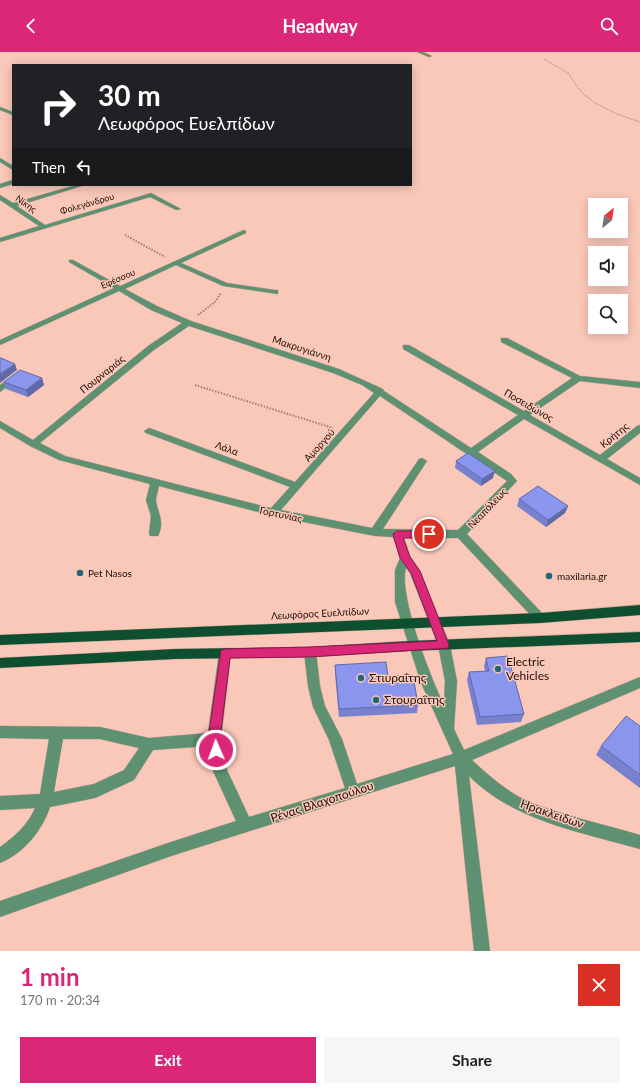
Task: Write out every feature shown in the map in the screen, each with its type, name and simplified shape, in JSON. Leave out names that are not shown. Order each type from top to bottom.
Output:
[{"type":"main road","name":"Λεωφόρος Ευελπίδων","points":[[0,640],[435,621],[540,618],[640,610]]},
{"type":"main road","points":[[0,663],[175,654],[310,652],[415,646],[640,638]]},
{"type":"street","points":[[419,52],[430,56]]},
{"type":"street","points":[[0,108],[12,114]]},
{"type":"street","points":[[0,160],[12,167]]},
{"type":"street","points":[[1,185],[12,182]]},
{"type":"street","points":[[12,206],[79,186]]},
{"type":"street","name":"Φολεγάνδρου","points":[[0,240],[151,195],[178,209]]},
{"type":"street","name":"Νίκης","points":[[0,197],[43,226]]},
{"type":"street","name":"Εφέσσου","points":[[0,343],[244,232]]},
{"type":"street","name":"Μακρυγιάννη","points":[[71,261],[154,308],[188,323],[365,383],[380,391],[508,476],[512,481]]},
{"type":"street","points":[[176,263],[225,285],[276,292]]},
{"type":"street","name":"Πουρναριάς","points":[[33,444],[151,348],[188,323]]},
{"type":"street","points":[[504,340],[578,378],[640,385]]},
{"type":"street","name":"Ποσειδώνος","points":[[406,347],[640,482]]},
{"type":"street","points":[[0,389],[23,372]]},
{"type":"street","points":[[471,452],[523,414],[578,378]]},
{"type":"street","name":"Αμοργού","points":[[273,512],[346,432],[380,391]]},
{"type":"street","name":"Γορτυνίας","points":[[0,424],[33,444],[62,458],[273,512],[375,532],[397,534],[461,534]]},
{"type":"street","name":"Κρήτης","points":[[601,459],[640,428]]},
{"type":"street","name":"Λάλα","points":[[149,431],[297,486]]},
{"type":"street","points":[[375,532],[422,461]]},
{"type":"street","name":"Νεαπόλεως","points":[[461,534],[512,481]]},
{"type":"street","points":[[154,533],[156,516],[151,500],[155,482]]},
{"type":"street","points":[[397,534],[405,558]]},
{"type":"street","points":[[461,534],[540,618]]},
{"type":"street","name":"Ηρακλειδών","points":[[448,728],[451,681],[444,645],[416,571],[405,558],[400,570],[401,602],[427,683],[448,728],[462,758],[486,782],[511,799],[534,811],[640,842]]},
{"type":"street","points":[[310,652],[314,686],[319,707],[335,740],[353,791]]},
{"type":"street","points":[[225,653],[214,739],[220,771],[246,826]]},
{"type":"street","name":"Ρένας Βλαχοπούλου","points":[[0,909],[170,849],[462,758],[640,682]]},
{"type":"street","points":[[0,732],[100,733],[149,744],[214,739]]},
{"type":"street","points":[[0,856],[10,850],[36,824],[45,801],[57,733]]},
{"type":"street","points":[[0,803],[45,801],[95,791],[129,775],[149,744]]},
{"type":"street","points":[[462,758],[465,805],[482,951]]},
{"type":"path","points":[[544,59],[570,76],[582,93],[606,109],[614,114],[640,122]]},
{"type":"path","points":[[125,235],[176,263]]},
{"type":"path","points":[[188,323],[216,302],[225,285]]},
{"type":"path","points":[[194,385],[346,432]]},
{"type":"building","points":[[1,358],[15,364],[0,374]]},
{"type":"building","points":[[20,370],[42,378],[26,390],[4,382]]},
{"type":"building","points":[[468,453],[495,471],[482,479],[456,461]]},
{"type":"building","points":[[538,486],[568,506],[548,520],[519,499]]},
{"type":"building","points":[[508,656],[524,714],[480,717],[469,672],[489,671],[486,658]]},
{"type":"building","points":[[386,662],[388,676],[413,675],[418,705],[339,709],[335,665]]},
{"type":"building","points":[[626,716],[640,726],[640,775],[601,746]]},
{"type":"place","name":"Pet Nasos","points":[[80,573]]},
{"type":"place","name":"maxilaria.gr","points":[[549,576]]},
{"type":"place","name":"Electric Vehicles","points":[[498,669]]},
{"type":"place","name":"Στιυραΐτης","points":[[361,678]]},
{"type":"place","name":"Στουραΐτης","points":[[376,700]]},
{"type":"route","points":[[216,750],[214,739],[225,653],[310,652],[444,645],[416,571],[405,558],[397,534],[429,534]]}]
